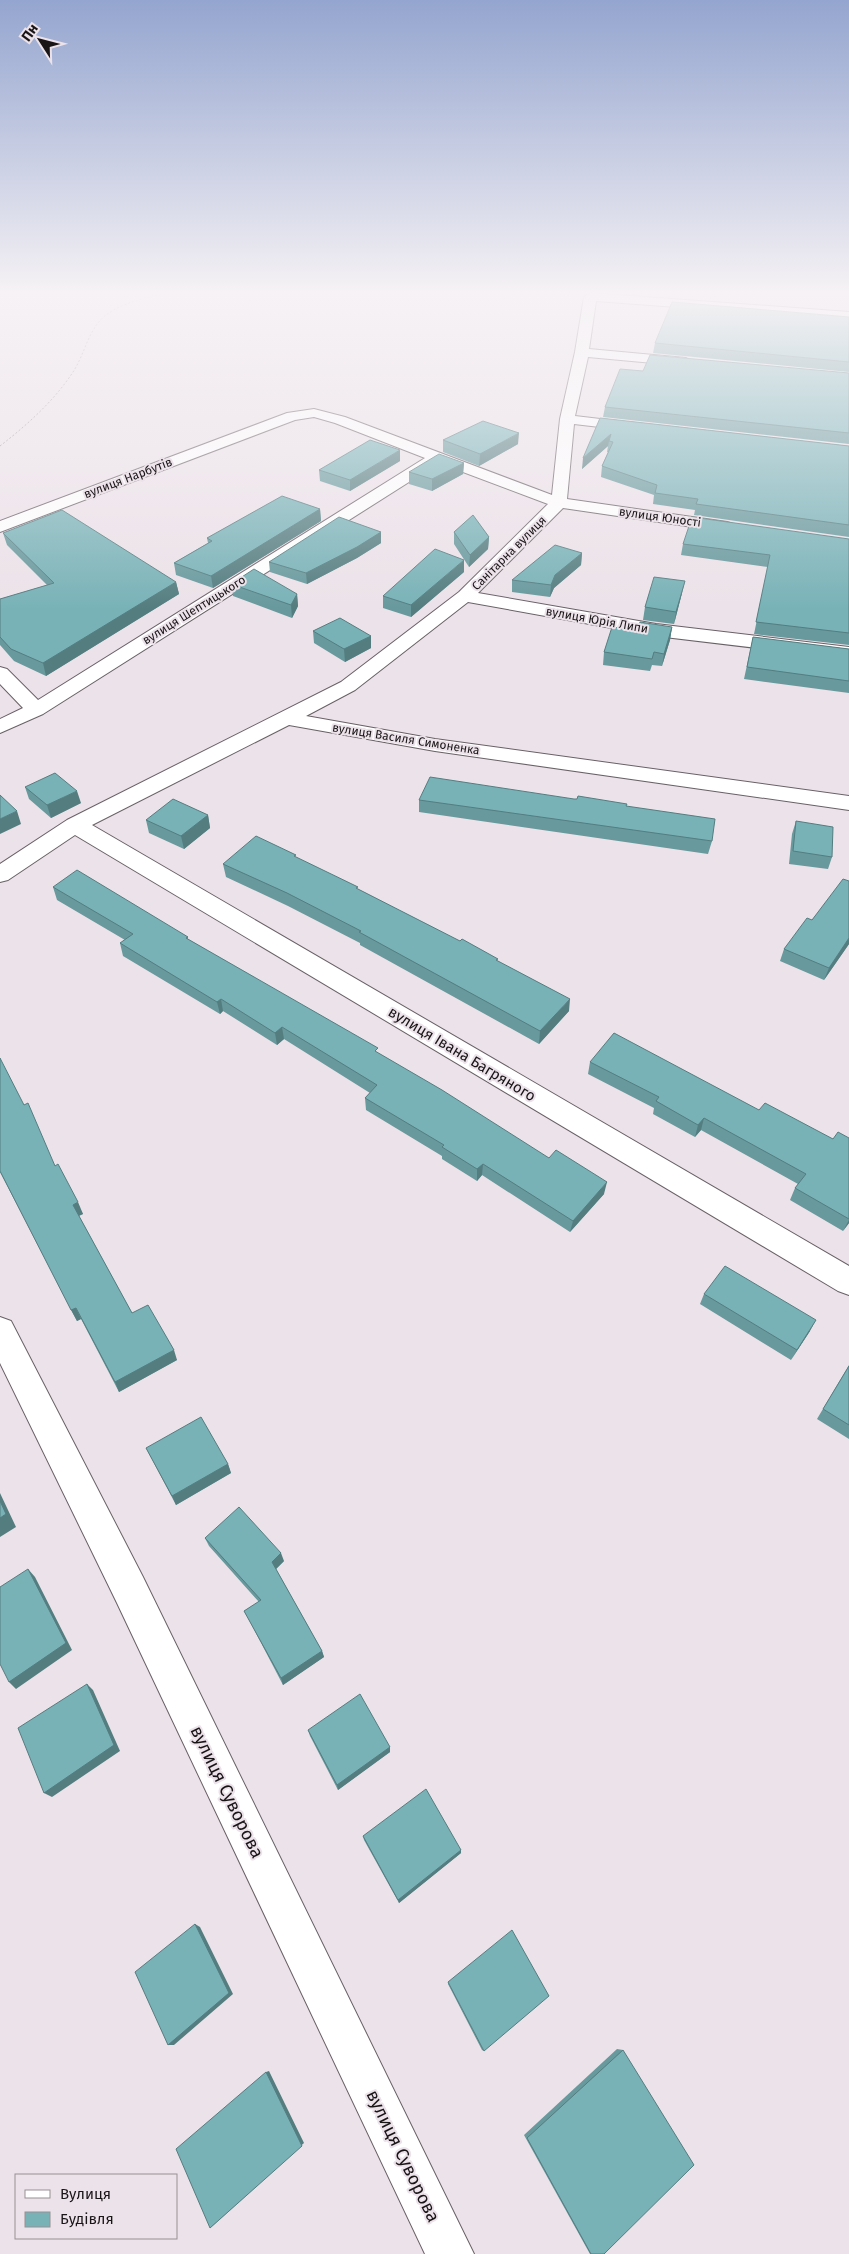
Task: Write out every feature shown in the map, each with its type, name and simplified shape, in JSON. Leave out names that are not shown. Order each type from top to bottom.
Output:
[{"type":"street","name":"Санітарна вулиця","points":[[286,720],[348,686],[465,596],[559,503],[566,419],[571,398]]},
{"type":"street","name":"вулиця Юності","points":[[314,413],[340,420],[559,503],[743,529]]},
{"type":"street","name":"вулиця Нарбутів","points":[[0,527],[292,416],[314,413]]},
{"type":"street","points":[[566,419],[644,428]]},
{"type":"street","name":"вулиця Шептицького","points":[[0,727],[36,710],[437,458]]},
{"type":"street","name":"вулиця Юрія Липи","points":[[465,596],[656,630],[849,653]]},
{"type":"street","points":[[0,673],[36,710]]},
{"type":"street","points":[[0,875],[75,825],[186,768],[286,720]]},
{"type":"street","name":"вулиця Василя Симоненка","points":[[286,720],[435,745],[849,803]]},
{"type":"street","name":"вулиця Івана Багряного","points":[[75,825],[849,1282]]},
{"type":"street","name":"вулиця Суворова","points":[[0,1331],[130,1590],[450,2254]]},
{"type":"path","points":[[0,446],[51,398]]},
{"type":"building","points":[[608,398],[849,398],[849,433],[605,407]]},
{"type":"building","points":[[600,418],[849,446],[849,525],[696,504],[698,499],[655,493],[657,485],[602,466],[613,442],[609,441],[611,434],[583,458]]},
{"type":"building","points":[[483,421],[519,433],[480,454],[443,440]]},
{"type":"building","points":[[370,440],[400,450],[350,480],[319,470]]},
{"type":"building","points":[[439,454],[464,463],[432,479],[409,472]]},
{"type":"building","points":[[282,496],[320,509],[211,576],[174,563],[212,541],[207,538]]},
{"type":"building","points":[[62,510],[176,582],[43,663],[11,649],[0,637],[0,599],[54,583],[3,533]]},
{"type":"building","points":[[473,515],[489,537],[470,555],[454,532]]},
{"type":"building","points":[[339,517],[381,532],[357,547],[306,573],[269,562]]},
{"type":"building","points":[[692,517],[849,539],[849,633],[756,622],[770,555],[683,544]]},
{"type":"building","points":[[555,545],[582,553],[555,575],[551,585],[512,580]]},
{"type":"building","points":[[435,549],[464,560],[411,605],[383,596]]},
{"type":"building","points":[[254,569],[297,594],[291,605],[231,584]]},
{"type":"building","points":[[654,577],[685,581],[676,612],[645,607]]},
{"type":"building","points":[[340,618],[371,636],[344,649],[313,631]]},
{"type":"building","points":[[640,622],[672,627],[664,654],[654,652],[652,659],[604,652],[612,627],[638,630]]},
{"type":"building","points":[[753,637],[849,649],[849,681],[747,667]]},
{"type":"building","points":[[55,773],[77,791],[47,805],[25,787]]},
{"type":"building","points":[[430,777],[574,799],[577,799],[578,796],[627,804],[626,806],[715,819],[712,841],[419,800]]},
{"type":"building","points":[[0,795],[17,811],[0,819]]},
{"type":"building","points":[[173,799],[208,815],[181,836],[146,820]]},
{"type":"building","points":[[796,821],[833,827],[832,857],[793,851]]},
{"type":"building","points":[[256,836],[460,941],[462,939],[498,959],[496,960],[570,999],[540,1031],[359,932],[361,931],[287,893],[223,864]]},
{"type":"building","points":[[77,870],[188,937],[186,938],[378,1048],[375,1051],[442,1090],[549,1158],[556,1150],[607,1182],[573,1221],[483,1164],[477,1169],[442,1147],[444,1145],[365,1098],[377,1085],[282,1027],[275,1033],[221,999],[217,1002],[120,943],[133,934],[53,887]]},
{"type":"building","points":[[843,879],[849,881],[849,938],[829,968],[784,949],[807,918],[812,920]]},
{"type":"building","points":[[614,1033],[759,1110],[765,1103],[833,1139],[838,1132],[849,1138],[849,1219],[795,1188],[806,1174],[704,1118],[698,1125],[656,1101],[659,1097],[590,1062]]},
{"type":"building","points":[[0,1058],[24,1105],[28,1103],[55,1166],[58,1164],[78,1202],[73,1205],[132,1313],[148,1305],[174,1350],[115,1382],[76,1308],[71,1310],[0,1171]]},
{"type":"building","points":[[725,1266],[816,1320],[797,1350],[704,1294]]},
{"type":"building","points":[[849,1366],[849,1425],[823,1409]]},
{"type":"building","points":[[201,1417],[228,1464],[172,1496],[146,1448]]},
{"type":"building","points":[[0,1501],[6,1514],[0,1518]]},
{"type":"building","points":[[239,1507],[281,1553],[272,1562],[322,1651],[281,1678],[244,1611],[261,1600],[205,1538]]},
{"type":"building","points":[[28,1569],[66,1643],[9,1682],[0,1664],[0,1587]]},
{"type":"building","points":[[87,1684],[114,1745],[44,1793],[18,1728]]},
{"type":"building","points":[[360,1694],[390,1747],[337,1785],[308,1730]]},
{"type":"building","points":[[426,1789],[461,1850],[398,1900],[363,1836]]},
{"type":"building","points":[[195,1924],[229,1993],[168,2045],[135,1972]]},
{"type":"building","points":[[512,1930],[549,1996],[484,2051],[448,1982]]},
{"type":"building","points":[[623,2050],[694,2165],[604,2254],[591,2254],[527,2138]]},
{"type":"building","points":[[266,2072],[302,2146],[210,2228],[176,2149]]}]
